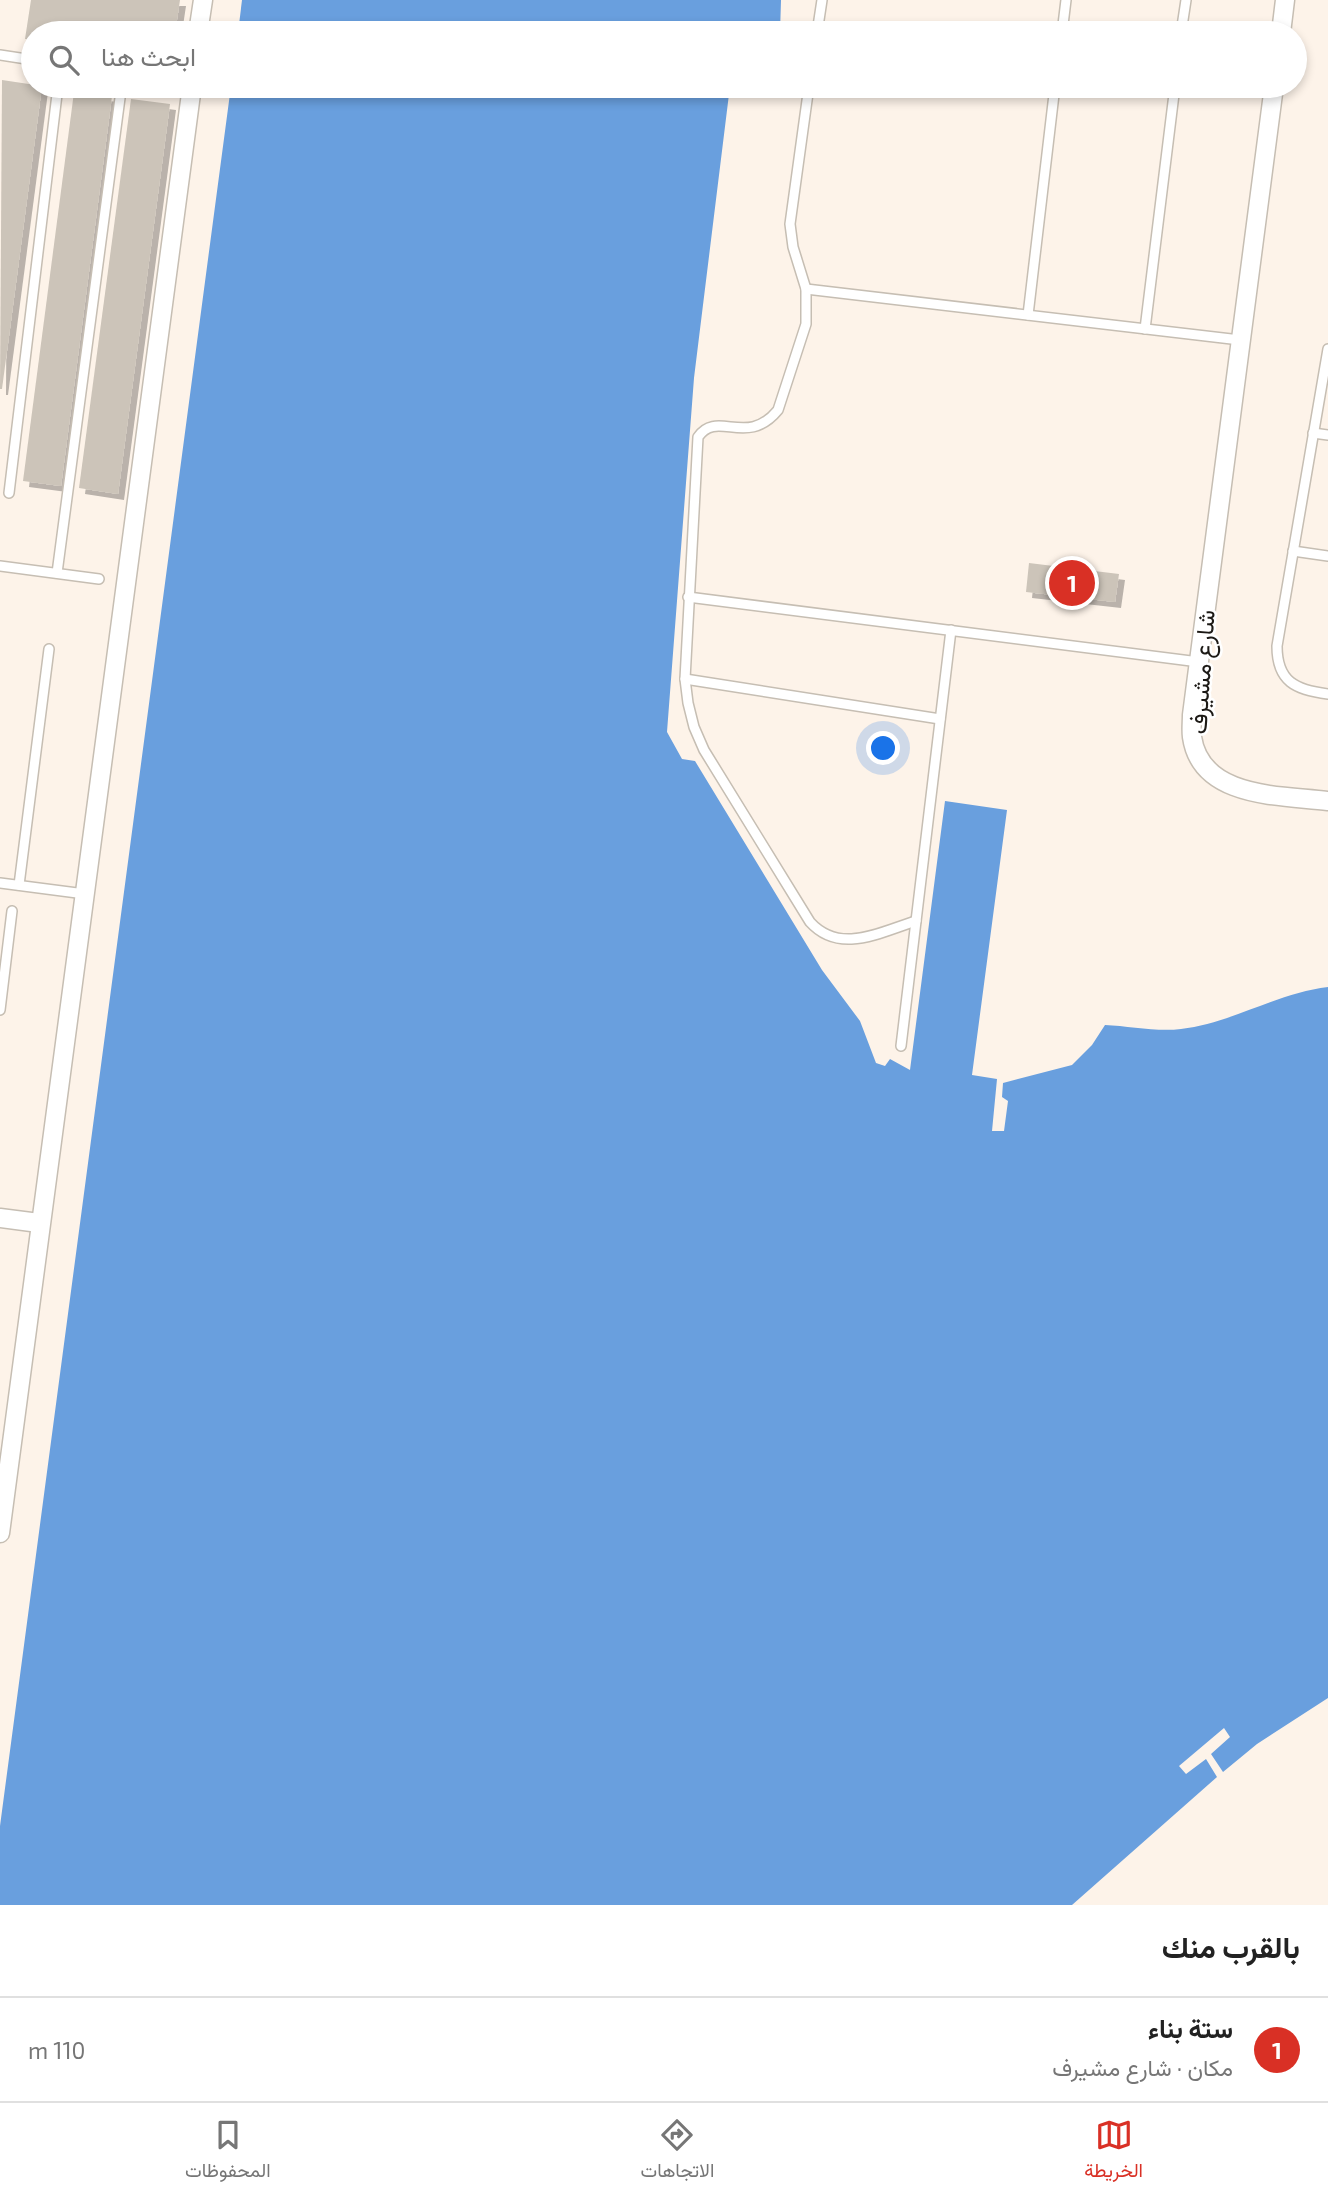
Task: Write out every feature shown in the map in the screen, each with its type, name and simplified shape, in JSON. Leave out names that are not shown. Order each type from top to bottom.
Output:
[{"type":"street","points":[[200,21],[203,0]]},
{"type":"street","points":[[1282,21],[1285,0]]},
{"type":"street","points":[[0,1533],[39,1223],[86,894],[190,98]]},
{"type":"street","name":"شارع مشيرف","points":[[1272,98],[1215,528],[1192,715],[1192,738],[1200,759],[1215,777],[1235,788],[1328,801]]},
{"type":"street","points":[[0,1218],[39,1223]]},
{"type":"lane","points":[[819,21],[822,0]]},
{"type":"lane","points":[[1063,21],[1066,0]]},
{"type":"lane","points":[[1183,21],[1186,0]]},
{"type":"lane","points":[[0,55],[21,58]]},
{"type":"lane","points":[[9,493],[57,98]]},
{"type":"lane","points":[[807,98],[790,212],[793,247],[806,289],[806,316],[802,340],[778,410],[772,417],[755,427],[745,429],[709,426],[698,437],[688,597],[685,679],[688,703],[704,750],[810,922],[819,932],[842,941],[916,921]]},
{"type":"lane","points":[[1027,315],[1054,98]]},
{"type":"lane","points":[[1144,329],[1173,98]]},
{"type":"lane","points":[[57,573],[120,99]]},
{"type":"lane","points":[[806,289],[1240,340]]},
{"type":"lane","points":[[1328,349],[1277,646],[1277,659],[1289,682],[1300,689],[1328,694]]},
{"type":"lane","points":[[1313,433],[1328,435]]},
{"type":"lane","points":[[1293,551],[1328,556]]},
{"type":"lane","points":[[0,566],[99,579]]},
{"type":"lane","points":[[688,597],[1199,662]]},
{"type":"lane","points":[[901,1046],[951,630]]},
{"type":"lane","points":[[19,885],[49,649]]},
{"type":"lane","points":[[685,679],[940,719]]},
{"type":"lane","points":[[0,883],[86,894]]},
{"type":"lane","points":[[0,1010],[12,911]]},
{"type":"water","points":[[242,0],[781,0],[780,21],[239,21]]},
{"type":"water","points":[[229,98],[729,98],[694,378],[667,732],[682,759],[695,761],[822,970],[860,1021],[876,1063],[885,1066],[890,1059],[910,1070],[945,801],[1007,810],[972,1075],[997,1079],[992,1131],[1004,1131],[1008,1101],[1002,1097],[1003,1083],[1072,1065],[1092,1045],[1105,1025],[1172,1030],[1200,1026],[1291,995],[1328,987],[1328,1698],[1257,1744],[1223,1772],[1211,1754],[1230,1737],[1224,1728],[1179,1766],[1186,1774],[1206,1759],[1217,1777],[1072,1905],[0,1905],[0,1826]]},
{"type":"building","points":[[31,0],[180,0],[177,21],[28,21]]},
{"type":"building","points":[[2,80],[21,83],[21,98],[40,98],[0,389]]},
{"type":"building","points":[[73,98],[112,98],[61,486],[23,481]]},
{"type":"building","points":[[131,99],[170,104],[118,494],[79,488]]},
{"type":"building","points":[[1029,563],[1119,574],[1115,602],[1026,592]]},
{"type":"place","name":"ستة بناء","points":[[1072,583]]}]
